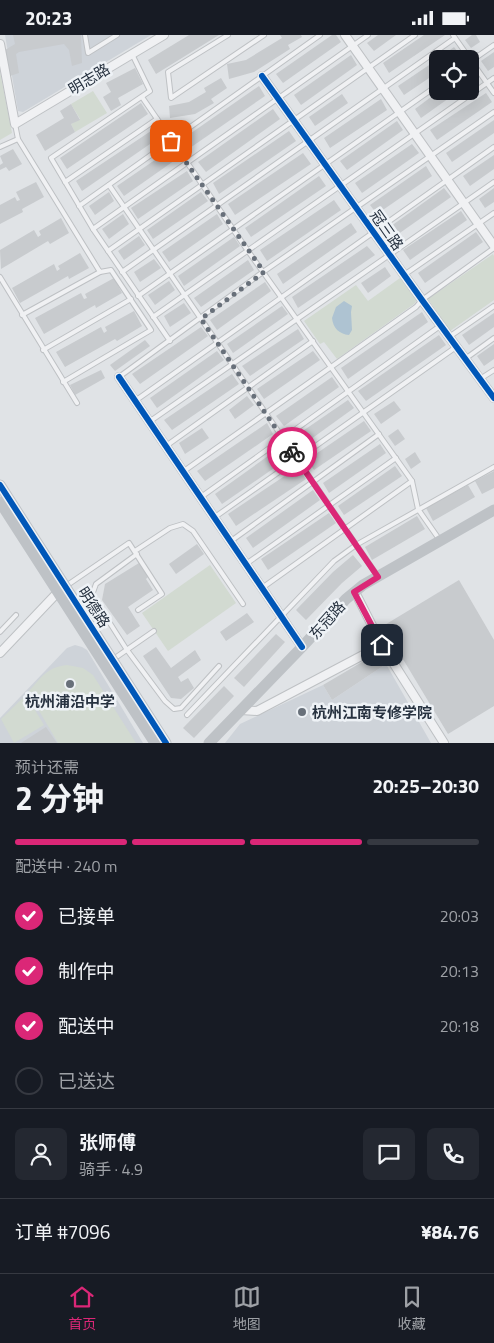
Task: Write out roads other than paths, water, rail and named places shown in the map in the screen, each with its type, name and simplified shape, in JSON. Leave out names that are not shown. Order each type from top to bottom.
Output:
[{"type":"street","name":"明志路","points":[[15,124],[164,35]]},
{"type":"street","points":[[345,35],[494,247]]},
{"type":"street","points":[[0,44],[15,124]]},
{"type":"street","name":"冠三路","points":[[262,76],[440,326],[494,398]]},
{"type":"street","points":[[118,377],[302,647]]},
{"type":"street","name":"明德路","points":[[0,485],[155,743]]},
{"type":"street","name":"明德路","points":[[0,502],[113,660],[166,743]]},
{"type":"street","name":"东冠路","points":[[209,743],[354,592],[440,540],[494,511]]},
{"type":"street","points":[[0,653],[62,589]]},
{"type":"street","points":[[354,592],[382,645],[444,743]]},
{"type":"street","points":[[241,710],[257,711],[382,645]]},
{"type":"lane","points":[[85,35],[88,53],[117,35]]},
{"type":"lane","points":[[228,35],[168,72],[171,98],[264,35]]},
{"type":"lane","points":[[79,206],[320,35]]},
{"type":"lane","points":[[93,229],[368,35]]},
{"type":"lane","points":[[108,251],[415,35]]},
{"type":"lane","points":[[122,272],[454,37],[463,50]]},
{"type":"lane","points":[[479,55],[494,45]]},
{"type":"lane","points":[[132,54],[150,91],[52,158],[93,229],[170,341]]},
{"type":"lane","points":[[479,72],[494,93]]},
{"type":"lane","points":[[153,317],[494,78]]},
{"type":"lane","points":[[138,296],[429,91]]},
{"type":"lane","points":[[142,97],[248,251],[412,481],[418,509],[440,540]]},
{"type":"lane","points":[[118,377],[264,272],[494,112]]},
{"type":"lane","points":[[65,182],[157,119]]},
{"type":"lane","points":[[15,124],[18,139],[100,272]]},
{"type":"lane","points":[[0,147],[18,139]]},
{"type":"lane","points":[[135,401],[494,147]]},
{"type":"lane","points":[[150,422],[494,182]]},
{"type":"lane","points":[[109,185],[378,577]]},
{"type":"lane","points":[[404,275],[494,213]]},
{"type":"lane","points":[[184,472],[416,307],[422,300],[494,247]]},
{"type":"lane","points":[[22,315],[100,272],[111,270],[151,330],[64,382]]},
{"type":"lane","points":[[0,277],[77,403]]},
{"type":"lane","points":[[43,350],[131,299]]},
{"type":"lane","points":[[449,337],[494,306]]},
{"type":"lane","points":[[201,497],[440,326]]},
{"type":"lane","points":[[465,359],[494,338]]},
{"type":"lane","points":[[166,446],[313,341]]},
{"type":"lane","points":[[214,517],[456,347]]},
{"type":"lane","points":[[480,379],[494,370]]},
{"type":"lane","points":[[231,542],[379,435]]},
{"type":"lane","points":[[246,564],[396,458]]},
{"type":"lane","points":[[187,715],[334,561],[356,545],[494,467]]},
{"type":"lane","points":[[262,588],[412,481]]},
{"type":"lane","points":[[219,666],[181,707],[174,709],[165,701],[127,650],[92,595],[96,584],[170,528],[183,524],[193,531],[243,604]]},
{"type":"lane","points":[[62,589],[129,543],[162,595],[138,610]]},
{"type":"lane","points":[[0,632],[16,615]]},
{"type":"lane","points":[[113,660],[154,631]]},
{"type":"water","points":[[344,301],[352,306],[352,330],[349,335],[337,330],[332,318],[336,307]]},
{"type":"place","name":"杭州浦沿中学","points":[[70,684]]},
{"type":"place","name":"杭州江南专修学院","points":[[302,712]]}]
